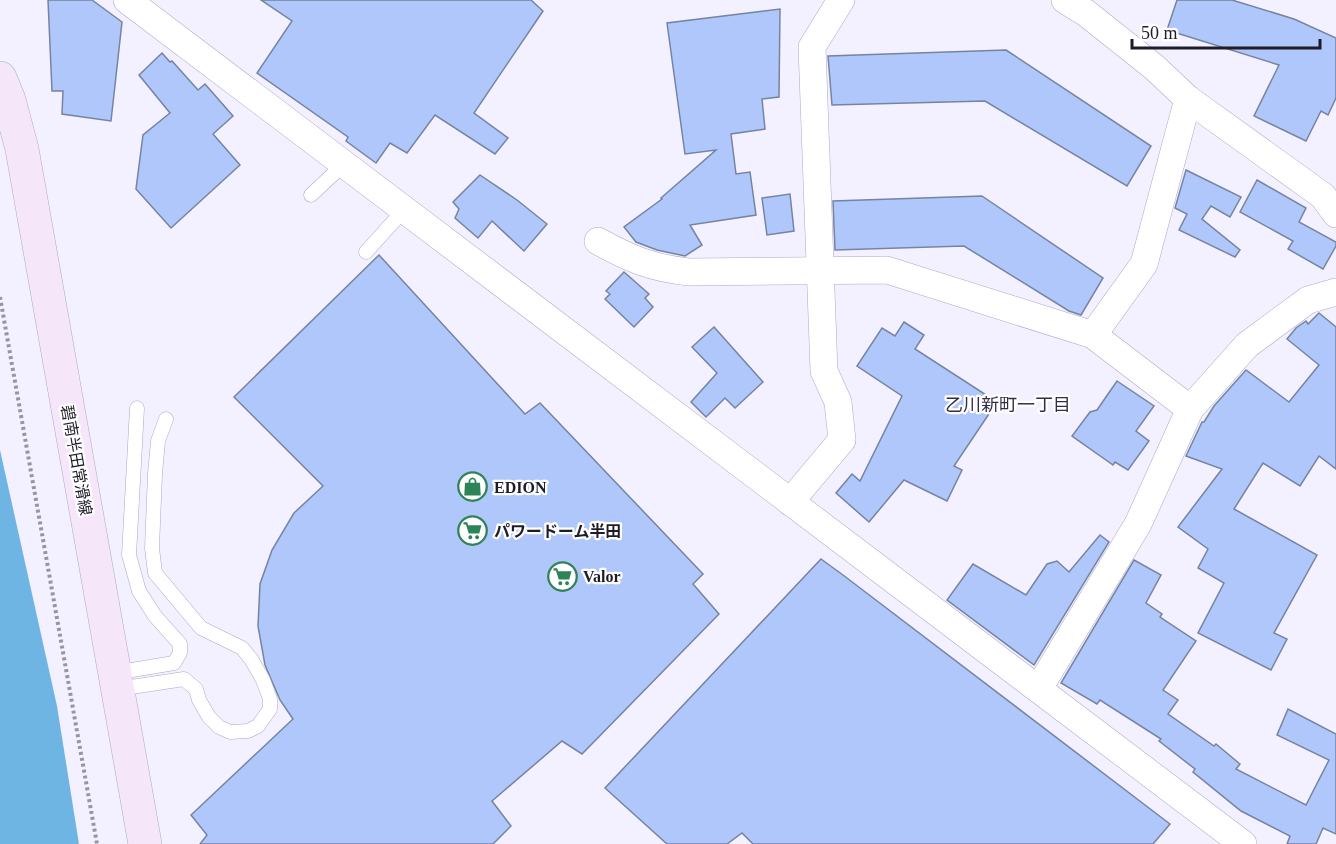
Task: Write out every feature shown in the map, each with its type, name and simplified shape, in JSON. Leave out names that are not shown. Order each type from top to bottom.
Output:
[{"type":"main road","name":"碧南半田常滑線","points":[[0,78],[9,100],[22,149],[145,844]]},
{"type":"street","points":[[127,0],[1244,844]]},
{"type":"street","points":[[789,502],[842,440],[838,402],[824,371],[813,47],[841,0]]},
{"type":"street","points":[[1065,0],[1154,67],[1188,99],[1323,196],[1336,214]]},
{"type":"street","points":[[1093,335],[1144,264],[1188,99]]},
{"type":"street","points":[[598,241],[628,257],[662,269],[689,272],[887,270],[1093,335],[1190,409]]},
{"type":"street","points":[[1039,688],[1138,524],[1190,409],[1247,345],[1308,300],[1336,292]]},
{"type":"lane","points":[[311,195],[344,165]]},
{"type":"lane","points":[[366,252],[404,210]]},
{"type":"lane","points":[[116,681],[174,663],[180,652],[180,644],[156,616],[139,591],[129,555],[137,408]]},
{"type":"lane","points":[[116,681],[184,679],[196,689],[199,700],[209,717],[219,727],[230,732],[248,731],[258,726],[270,709],[270,699],[263,680],[251,658],[242,648],[201,628],[155,573],[152,539],[155,474],[158,441],[166,419]]},
{"type":"path","points":[[0,297],[97,844]]},
{"type":"water","points":[[0,450],[57,706],[79,844],[0,844]]},
{"type":"building","points":[[48,0],[92,0],[122,22],[111,121],[62,114],[63,91],[52,91]]},
{"type":"building","points":[[261,0],[531,0],[543,11],[474,113],[508,138],[495,154],[435,115],[407,153],[390,143],[376,163],[346,141],[348,137],[257,73],[292,21]]},
{"type":"building","points":[[1177,0],[1232,0],[1294,19],[1336,38],[1336,98],[1328,115],[1321,111],[1306,141],[1254,116],[1279,65],[1167,30]]},
{"type":"building","points":[[780,9],[779,97],[762,99],[765,129],[731,134],[736,174],[750,172],[756,215],[690,225],[702,245],[685,256],[657,250],[636,242],[624,227],[662,199],[716,150],[685,154],[667,23]]},
{"type":"building","points":[[1006,50],[1151,146],[1127,186],[985,101],[832,105],[828,56]]},
{"type":"building","points":[[162,53],[198,90],[205,84],[233,116],[213,134],[240,165],[171,228],[136,189],[143,135],[170,113],[139,75]]},
{"type":"building","points":[[1186,170],[1241,197],[1230,217],[1211,206],[1202,219],[1240,250],[1235,257],[1179,230],[1187,214],[1175,208]]},
{"type":"building","points":[[480,175],[547,224],[524,251],[492,221],[478,238],[455,218],[459,209],[453,202]]},
{"type":"building","points":[[1257,180],[1306,208],[1299,222],[1336,242],[1323,269],[1288,249],[1293,241],[1240,212]]},
{"type":"building","points":[[790,194],[794,231],[767,235],[762,198]]},
{"type":"building","points":[[982,196],[1103,278],[1081,315],[1069,311],[964,246],[835,250],[833,201]]},
{"type":"building","name":"パワードーム半田","points":[[379,255],[525,414],[540,403],[703,574],[693,584],[719,614],[582,754],[562,741],[492,801],[511,826],[493,844],[200,844],[207,835],[191,815],[293,719],[280,700],[265,665],[258,626],[260,584],[272,550],[294,513],[323,486],[234,397]]},
{"type":"building","points":[[624,272],[649,294],[645,298],[653,307],[634,327],[605,299],[610,294],[606,291]]},
{"type":"building","points":[[1319,313],[1336,327],[1336,469],[1319,456],[1300,486],[1263,463],[1234,509],[1317,555],[1274,633],[1287,639],[1271,670],[1198,633],[1224,583],[1198,568],[1208,549],[1178,527],[1222,469],[1186,456],[1202,422],[1246,370],[1289,402],[1319,365],[1287,339],[1296,328],[1306,321],[1308,324]]},
{"type":"building","points":[[904,322],[924,335],[915,349],[997,402],[954,466],[962,470],[947,501],[904,480],[869,522],[836,493],[852,474],[860,481],[902,396],[857,366],[882,328],[895,336]]},
{"type":"building","points":[[714,327],[763,382],[735,408],[725,398],[706,417],[691,402],[717,373],[692,347]]},
{"type":"building","points":[[1117,381],[1154,406],[1136,431],[1149,441],[1128,470],[1115,462],[1113,465],[1072,436],[1090,412],[1097,410]]},
{"type":"building","points":[[1100,535],[1109,542],[1034,665],[947,600],[973,564],[1026,595],[1047,564],[1057,561],[1069,572]]},
{"type":"building","points":[[821,559],[1170,824],[1153,844],[753,844],[742,833],[727,844],[667,844],[605,788]]},
{"type":"building","points":[[1134,560],[1161,575],[1146,603],[1162,614],[1160,617],[1196,641],[1163,690],[1178,700],[1168,714],[1214,746],[1216,744],[1240,764],[1236,769],[1306,805],[1329,760],[1277,735],[1288,709],[1336,734],[1336,834],[1323,828],[1316,844],[1287,844],[1290,836],[1241,811],[1193,772],[1195,769],[1159,741],[1161,739],[1100,700],[1097,704],[1061,683]]},
{"type":"place","name":"EDION","points":[[473,487]]},
{"type":"place","name":"パワードーム半田","points":[[473,531]]},
{"type":"place","name":"Valor","points":[[562,576]]},
{"type":"district","name":"乙川新町一丁目","points":[[1008,405]]}]
